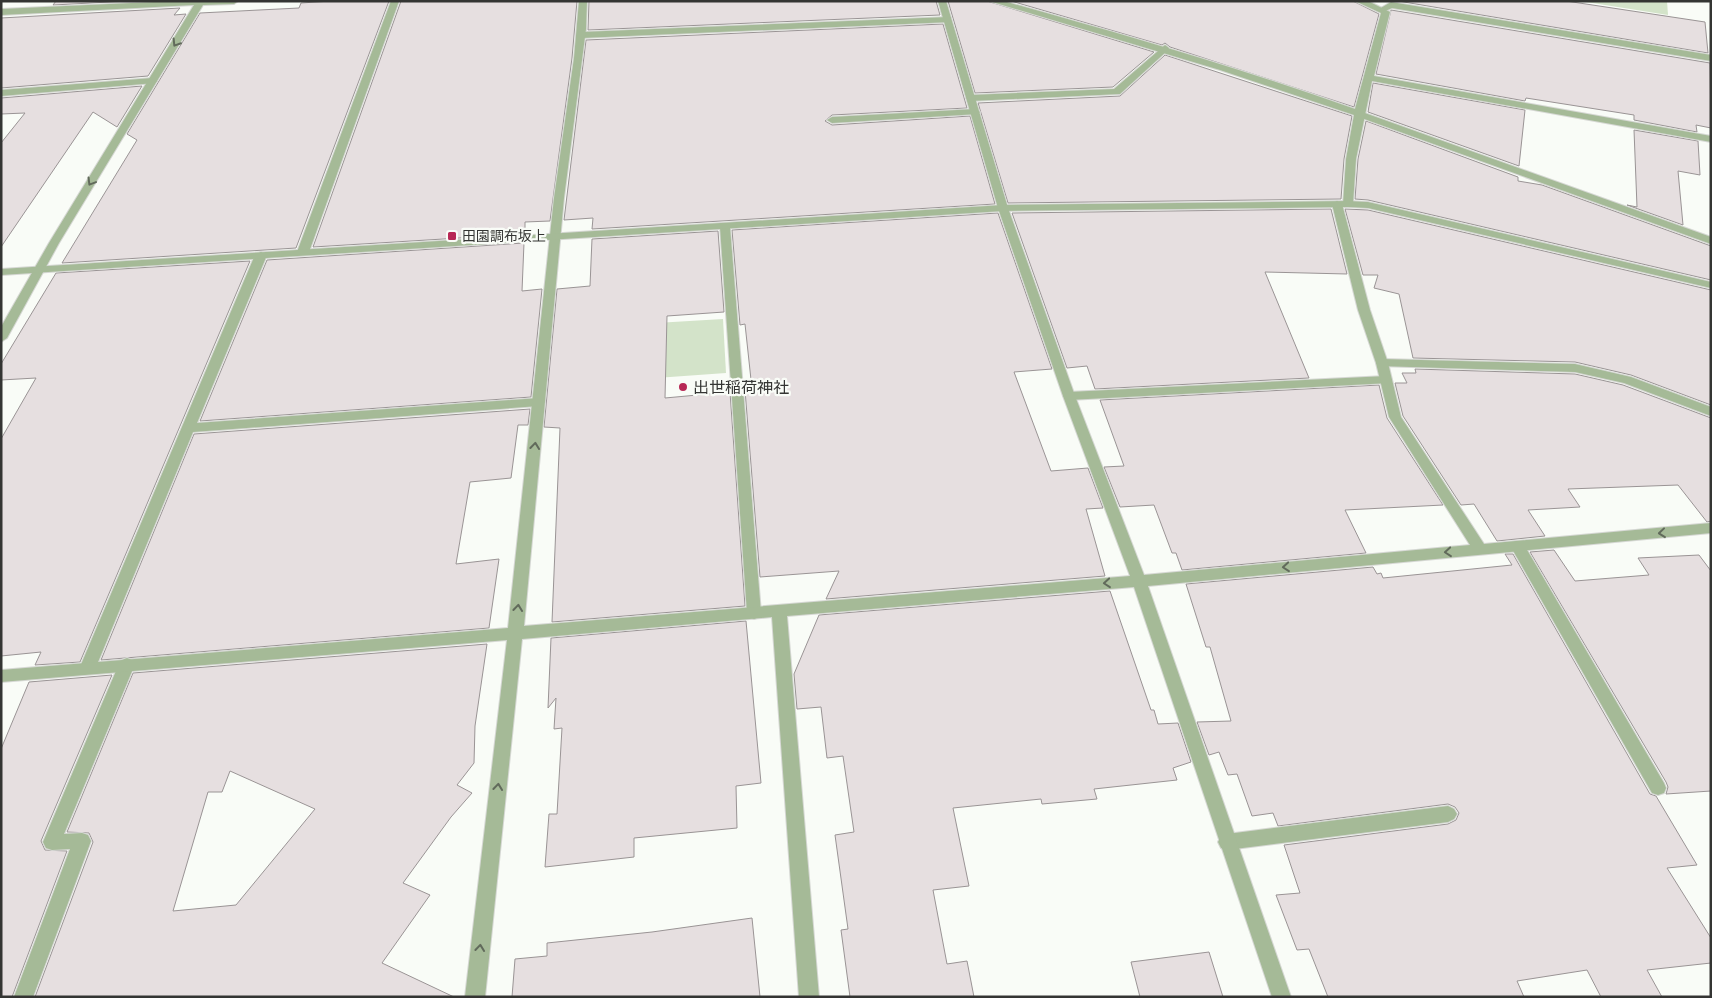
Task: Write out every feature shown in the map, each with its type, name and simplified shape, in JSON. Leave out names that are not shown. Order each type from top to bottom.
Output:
[{"type":"street","points":[[1,12],[234,1]]},
{"type":"street","points":[[303,252],[395,1]]},
{"type":"street","points":[[475,997],[515,633],[555,238],[582,35],[583,1]]},
{"type":"street","points":[[942,1],[1003,208],[1069,396],[1139,581],[1227,842],[1282,997]]},
{"type":"street","points":[[993,1],[1165,48],[1259,78],[1711,241]]},
{"type":"street","points":[[1359,1],[1383,9],[1386,12],[1359,114],[1343,204],[1364,310],[1382,363],[1395,417],[1480,549]]},
{"type":"street","points":[[1,338],[200,2]]},
{"type":"street","points":[[1383,9],[1391,5],[1711,58]]},
{"type":"street","points":[[582,35],[948,20]]},
{"type":"street","points":[[971,98],[1117,92],[1165,48]]},
{"type":"street","points":[[1369,78],[1711,139]]},
{"type":"street","points":[[1,93],[152,81]]},
{"type":"street","points":[[832,120],[975,112]]},
{"type":"street","points":[[1,272],[1003,208],[1343,204],[1368,205],[1711,285]]},
{"type":"street","points":[[725,227],[754,613]]},
{"type":"street","points":[[88,667],[261,255]]},
{"type":"street","points":[[1382,363],[1575,368],[1627,380],[1711,412]]},
{"type":"street","points":[[1069,396],[1386,380]]},
{"type":"street","points":[[188,428],[539,402]]},
{"type":"street","points":[[1,676],[88,667],[1139,581],[1711,528]]},
{"type":"street","points":[[1518,547],[1658,788]]},
{"type":"street","points":[[779,610],[809,997]]},
{"type":"street","points":[[23,997],[82,841],[52,842],[127,664]]},
{"type":"street","points":[[1227,842],[1448,814]]},
{"type":"green space","points":[[1580,1],[1667,1],[1668,15]]},
{"type":"green space","points":[[723,319],[726,373],[656,378],[656,323]]},
{"type":"building","points":[[56,1],[129,1],[53,5]]},
{"type":"building","points":[[389,1],[296,248],[62,263],[137,140],[127,134],[200,13],[299,8],[301,3]]},
{"type":"building","points":[[401,1],[577,1],[572,58],[550,221],[525,222],[525,234],[313,247]]},
{"type":"building","points":[[589,1],[936,1],[940,15],[588,30]]},
{"type":"building","points":[[948,1],[987,1],[1154,52],[1113,87],[975,93]]},
{"type":"building","points":[[1011,1],[1353,1],[1379,14],[1354,107],[1170,47],[1165,43],[1162,45]]},
{"type":"building","points":[[1398,1],[1566,1],[1705,22],[1708,53]]},
{"type":"building","points":[[180,8],[174,15],[186,14],[148,76],[1,88],[1,18]]},
{"type":"building","points":[[1391,10],[1710,63],[1711,128],[1696,125],[1697,132],[1634,120],[1634,115],[1526,98],[1525,101],[1376,74]]},
{"type":"building","points":[[943,24],[967,108],[832,115],[825,121],[832,125],[970,116],[995,204],[592,229],[593,218],[564,220],[586,40]]},
{"type":"building","points":[[1165,55],[1352,116],[1344,159],[1341,199],[1008,203],[978,103],[1120,96]]},
{"type":"building","points":[[1373,83],[1525,110],[1519,166],[1368,112]]},
{"type":"building","points":[[142,86],[117,127],[93,112],[1,247],[1,143],[25,113],[1,114],[1,98]]},
{"type":"building","points":[[1366,121],[1518,177],[1518,181],[1542,185],[1711,246],[1711,280],[1368,200],[1355,199],[1358,159]]},
{"type":"building","points":[[1634,130],[1698,141],[1700,175],[1678,171],[1683,225],[1627,205],[1637,207]]},
{"type":"building","points":[[1331,209],[1347,274],[1265,272],[1309,378],[1095,389],[1087,366],[1067,368],[1012,213]]},
{"type":"building","points":[[1345,209],[1368,210],[1711,290],[1711,405],[1631,375],[1575,362],[1413,358],[1399,294],[1374,288],[1378,275],[1363,275]]},
{"type":"building","points":[[998,213],[1052,369],[1014,372],[1051,471],[1088,468],[1103,508],[1086,509],[1105,576],[826,599],[839,571],[760,577],[745,390],[752,389],[745,324],[740,325],[732,230]]},
{"type":"building","points":[[718,231],[724,312],[667,316],[665,398],[730,392],[745,606],[552,622],[560,428],[544,427],[557,289],[590,286],[592,239]]},
{"type":"building","points":[[524,243],[522,291],[542,289],[531,397],[200,421],[267,260]]},
{"type":"building","points":[[250,261],[80,662],[35,665],[41,652],[1,656],[1,439],[36,378],[1,380],[1,364],[56,273]]},
{"type":"building","points":[[1415,369],[1575,374],[1623,385],[1711,418],[1711,521],[1707,522],[1678,485],[1568,489],[1580,507],[1528,510],[1545,536],[1497,541],[1474,504],[1461,505],[1403,416],[1395,383],[1407,383],[1402,373],[1416,373]]},
{"type":"building","points":[[1379,385],[1387,418],[1443,505],[1345,510],[1366,553],[1182,570],[1176,553],[1172,553],[1154,505],[1120,507],[1104,467],[1124,466],[1100,400]]},
{"type":"building","points":[[530,409],[528,425],[518,425],[511,478],[470,482],[456,564],[499,559],[489,628],[101,660],[194,434]]},
{"type":"building","points":[[1554,550],[1575,581],[1649,575],[1638,558],[1699,555],[1711,571],[1711,791],[1666,794],[1668,787],[1666,782],[1530,552]]},
{"type":"building","points":[[1505,554],[1513,554],[1650,794],[1656,796],[1697,865],[1667,868],[1711,938],[1711,963],[1647,970],[1662,997],[1601,997],[1587,970],[1517,981],[1524,997],[1328,997],[1309,949],[1297,950],[1276,895],[1300,893],[1284,845],[1448,824],[1456,820],[1459,813],[1455,807],[1448,804],[1278,826],[1273,813],[1252,816],[1237,774],[1228,775],[1219,752],[1209,755],[1197,722],[1231,721],[1210,647],[1206,647],[1186,584],[1373,567],[1377,574],[1381,573],[1383,578],[1512,565]]},
{"type":"building","points":[[1110,591],[1151,710],[1154,710],[1158,724],[1178,723],[1191,762],[1173,768],[1177,780],[1094,789],[1097,799],[1042,804],[1041,799],[953,808],[969,886],[933,890],[947,964],[967,961],[974,997],[850,997],[841,930],[848,929],[835,835],[854,832],[843,756],[827,758],[821,707],[797,709],[794,674],[819,615]]},
{"type":"building","points":[[746,621],[761,783],[736,786],[737,828],[634,838],[634,857],[545,867],[549,814],[557,814],[562,728],[554,729],[556,698],[548,708],[551,638]]},
{"type":"building","points":[[487,644],[475,726],[474,763],[457,785],[472,793],[451,817],[403,883],[430,895],[382,963],[454,997],[35,997],[93,842],[89,833],[67,832],[133,673]],"holes":[[[230,771],[315,809],[236,905],[173,911],[208,792],[222,792]]]},
{"type":"building","points":[[112,675],[41,841],[45,850],[67,851],[12,997],[1,997],[1,749],[29,682]]},
{"type":"building","points":[[752,918],[760,997],[512,997],[515,959],[547,956],[547,943],[652,932]]},
{"type":"building","points":[[1209,952],[1223,997],[1140,997],[1131,962]]},
{"type":"place","name":"田園調布坂上","points":[[452,236]]},
{"type":"place","name":"出世稲荷神社","points":[[683,387]]}]
